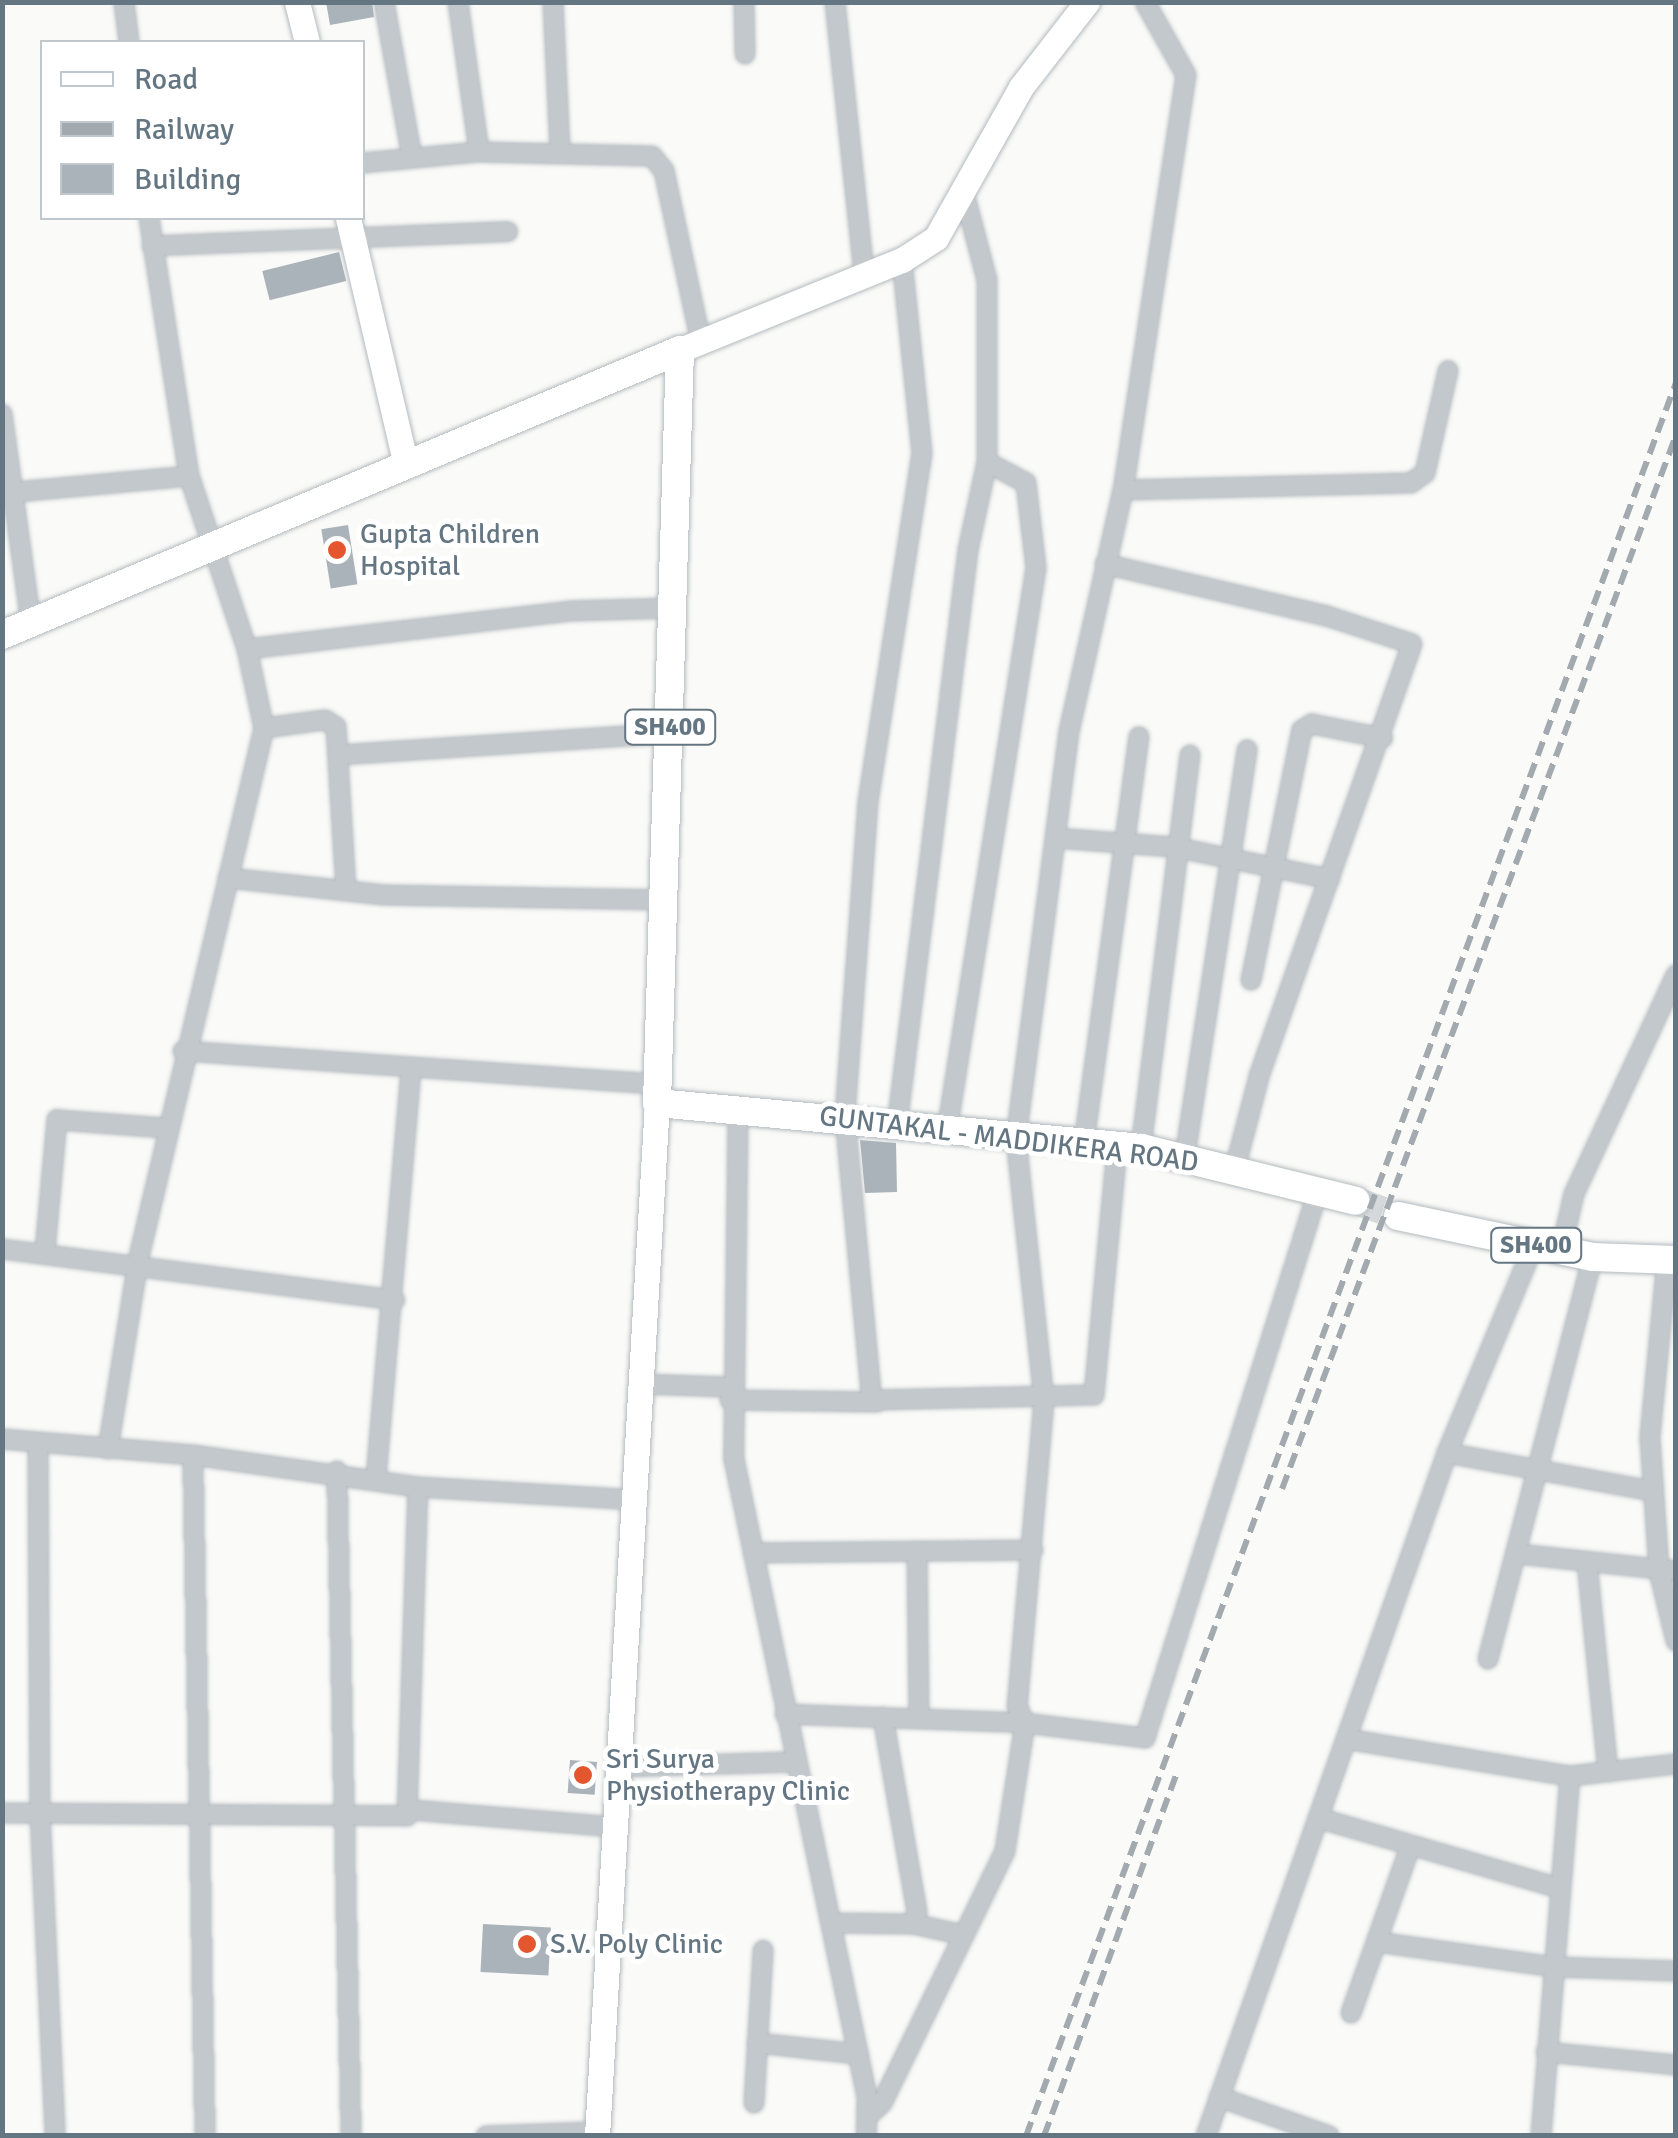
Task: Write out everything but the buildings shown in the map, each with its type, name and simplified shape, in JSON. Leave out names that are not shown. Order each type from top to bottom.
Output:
[{"type":"main road","points":[[2,634],[691,346]]},
{"type":"main road","name":"SH400","points":[[657,1094],[674,608],[691,346]]},
{"type":"main road","name":"GUNTAKAL - MADDIKERA ROAD","points":[[657,1094],[738,1111],[845,1117],[947,1132],[1129,1147],[1185,1156],[1356,1201]]},
{"type":"main road","name":"SH400","points":[[1398,1216],[1593,1257],[1671,1260]]},
{"type":"street","points":[[124,2],[129,40]]},
{"type":"street","points":[[297,2],[306,40]]},
{"type":"street","points":[[384,2],[412,158]]},
{"type":"street","points":[[458,2],[479,152]]},
{"type":"street","points":[[553,2],[560,153]]},
{"type":"street","points":[[744,2],[744,54]]},
{"type":"street","points":[[835,2],[864,275]]},
{"type":"street","points":[[365,163],[479,152],[638,150],[664,170],[691,346],[902,260],[936,238],[1021,87],[1087,2]]},
{"type":"street","points":[[869,2115],[882,2103],[1005,1851],[1026,1723],[1017,1706],[1044,1400],[1016,1138],[1055,838],[1104,564],[1123,490],[1186,75],[1145,2]]},
{"type":"street","points":[[897,1126],[968,550],[987,462],[987,280],[964,192]]},
{"type":"street","points":[[108,1448],[138,1261],[166,1128],[264,728],[247,649],[189,476],[149,220]]},
{"type":"street","points":[[152,246],[350,227],[508,232]]},
{"type":"street","points":[[350,227],[406,466]]},
{"type":"street","points":[[877,1402],[869,1394],[845,1117],[868,802],[922,452],[902,260]]},
{"type":"street","points":[[1123,490],[1411,483],[1425,473],[1448,371]]},
{"type":"street","points":[[2,414],[17,492],[31,622]]},
{"type":"street","points":[[947,1132],[1036,568],[1026,483],[987,462]]},
{"type":"street","points":[[17,492],[189,476]]},
{"type":"street","points":[[1104,564],[1409,639],[1413,650],[1330,879],[1235,1168]]},
{"type":"street","points":[[247,649],[570,611],[674,608]]},
{"type":"street","points":[[264,728],[333,723],[340,755],[346,890]]},
{"type":"street","points":[[1251,980],[1302,730],[1312,724],[1383,738]]},
{"type":"street","points":[[340,755],[669,732]]},
{"type":"street","points":[[1084,1144],[1139,737]]},
{"type":"street","points":[[1185,1156],[1247,750]]},
{"type":"street","points":[[640,1384],[730,1394],[877,1402],[1086,1400],[1098,1387],[1129,1147],[1190,755]]},
{"type":"street","points":[[1055,838],[1174,847],[1274,864],[1330,879]]},
{"type":"street","points":[[228,878],[346,890],[664,900]]},
{"type":"street","points":[[1206,2136],[1448,1453],[1675,976]]},
{"type":"street","points":[[184,1051],[410,1067],[657,1094],[597,2134],[486,2136]]},
{"type":"street","points":[[376,1478],[396,1300],[410,1067]]},
{"type":"street","points":[[738,1111],[730,1394],[753,1554],[858,2054],[869,2115],[866,2136]]},
{"type":"street","points":[[44,1251],[57,1120],[166,1128]]},
{"type":"street","points":[[785,1714],[1026,1723],[1145,1738],[1318,1190]]},
{"type":"street","points":[[2,1249],[138,1261],[396,1300]]},
{"type":"street","points":[[1488,1659],[1593,1257]]},
{"type":"street","points":[[1671,1260],[1655,1353],[1653,1491],[1676,1641]]},
{"type":"street","points":[[2,1439],[193,1454],[337,1472],[418,1487],[634,1500]]},
{"type":"street","points":[[38,1443],[40,1812],[56,2136]]},
{"type":"street","points":[[1448,1453],[1538,1473],[1653,1491]]},
{"type":"street","points":[[193,1454],[205,2136]]},
{"type":"street","points":[[337,1472],[351,2136]]},
{"type":"street","points":[[412,1810],[418,1487]]},
{"type":"street","points":[[753,1554],[1032,1550]]},
{"type":"street","points":[[917,1552],[920,1718]]},
{"type":"street","points":[[1518,1554],[1668,1571]]},
{"type":"street","points":[[1586,1562],[1608,1772]]},
{"type":"street","points":[[883,1718],[917,1912],[912,1924]]},
{"type":"street","points":[[1346,1739],[1570,1776],[1676,1764]]},
{"type":"street","points":[[618,1767],[794,1762]]},
{"type":"street","points":[[1541,2136],[1555,1967],[1556,1886],[1570,1776]]},
{"type":"street","points":[[2,1813],[198,1812],[399,1818],[412,1810],[614,1827]]},
{"type":"street","points":[[1318,1818],[1408,1850],[1556,1886]]},
{"type":"street","points":[[1351,2013],[1408,1850]]},
{"type":"street","points":[[832,1923],[912,1924],[964,1936]]},
{"type":"street","points":[[1377,1942],[1555,1967],[1676,1971]]},
{"type":"street","points":[[754,2102],[763,1950]]},
{"type":"street","points":[[757,2043],[858,2054]]},
{"type":"street","points":[[1546,2052],[1676,2065]]},
{"type":"street","points":[[1219,2097],[1296,2131],[1329,2136]]},
{"type":"tunnel","points":[[1356,1201],[1398,1216]]},
{"type":"railway","points":[[1026,2136],[1676,383]]},
{"type":"railway","points":[[1282,1489],[1676,435]]},
{"type":"railway","points":[[1044,2136],[1176,1775]]},
{"type":"place","name":"Gupta Children Hospital","points":[[337,550]]},
{"type":"place","name":"Sri Surya Physiotherapy Clinic","points":[[583,1775]]},
{"type":"place","name":"S.V. Poly Clinic","points":[[527,1944]]}]
